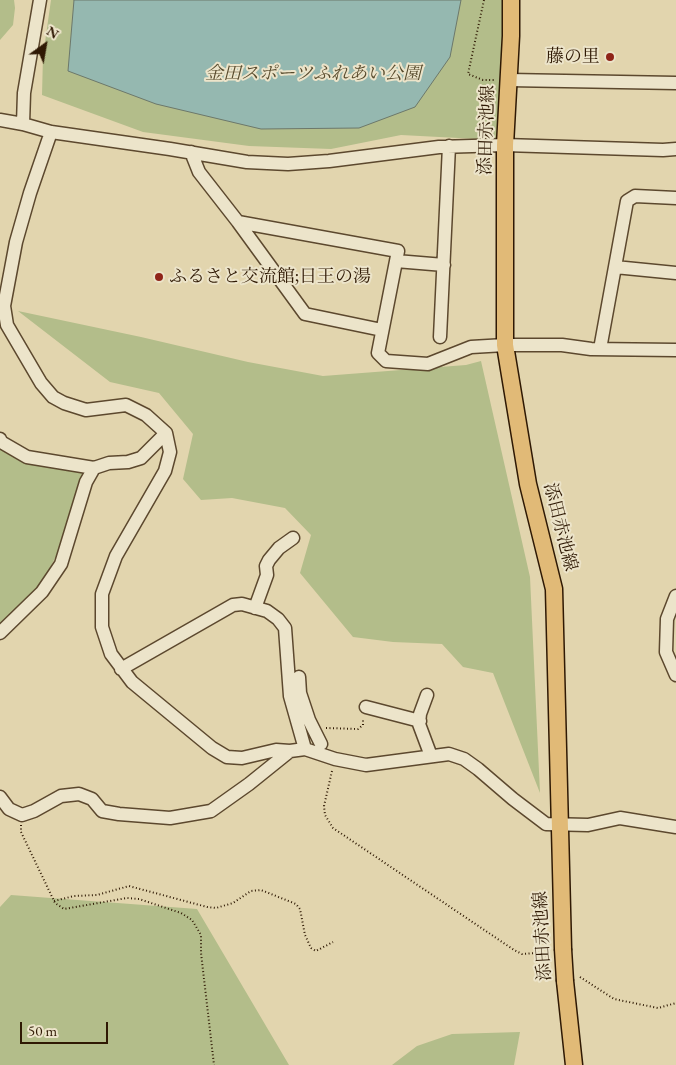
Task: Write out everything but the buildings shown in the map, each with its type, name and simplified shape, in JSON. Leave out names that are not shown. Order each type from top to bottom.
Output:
[{"type":"main road","name":"添田赤池線","points":[[511,0],[506,145],[505,345],[528,484],[554,589],[559,825],[557,954],[571,978],[574,1065]]},
{"type":"street","points":[[23,124],[24,93],[40,0]]},
{"type":"street","points":[[509,80],[676,83]]},
{"type":"street","points":[[0,120],[51,132],[247,162],[288,164],[329,161],[449,146],[506,145],[676,149]]},
{"type":"street","points":[[51,132],[30,193],[16,242],[4,306],[7,325],[41,383],[53,397],[64,403],[86,410],[126,405],[146,415],[166,433],[170,452],[166,471],[116,556],[102,594],[102,627],[111,654],[132,682],[212,748],[227,758],[242,758],[276,750],[305,749],[327,753],[366,765],[449,754],[464,759],[546,824],[588,825],[620,818],[676,827]]},
{"type":"street","points":[[440,337],[449,146]]},
{"type":"street","points":[[191,152],[199,172],[305,314],[382,330]]},
{"type":"street","points":[[600,349],[627,201],[635,196],[676,198]]},
{"type":"street","points":[[238,222],[398,251],[378,353],[386,361],[428,364],[471,347],[505,345],[562,345],[600,349],[676,350]]},
{"type":"street","points":[[396,261],[444,265]]},
{"type":"street","points":[[615,267],[676,272]]},
{"type":"street","points":[[0,438],[1,442],[27,457],[94,468],[109,463],[128,462],[141,458],[166,433]]},
{"type":"street","points":[[0,634],[42,592],[61,564],[86,482],[94,468]]},
{"type":"street","points":[[255,608],[267,575],[266,566],[269,560],[279,548],[294,538]]},
{"type":"street","points":[[676,596],[667,619],[666,652],[676,675]]},
{"type":"street","points":[[121,669],[233,605],[242,604],[267,611],[278,619],[285,628],[290,696],[303,736],[305,749]]},
{"type":"street","points":[[299,677],[300,693],[309,720],[327,753]]},
{"type":"street","points":[[427,695],[420,714],[420,721],[425,742],[431,756]]},
{"type":"street","points":[[366,708],[420,721]]},
{"type":"street","points":[[313,713],[316,727],[327,753]]},
{"type":"street","points":[[0,797],[9,809],[28,813],[61,796],[79,794],[92,799],[102,811],[170,818],[211,811],[290,751]]},
{"type":"path","points":[[484,0],[468,74],[483,80],[509,80]]},
{"type":"path","points":[[316,727],[358,729],[363,725],[362,712],[366,708]]},
{"type":"path","points":[[327,753],[327,788],[324,806],[325,815],[333,828],[514,950],[522,954],[557,954]]},
{"type":"path","points":[[28,813],[21,832],[55,904],[64,909],[127,898],[139,899],[181,913],[192,920],[201,935],[201,953],[214,1065]]},
{"type":"path","points":[[54,901],[74,896],[97,895],[129,886],[199,906],[216,908],[233,903],[251,892],[261,890],[296,904],[300,909],[305,935],[311,948],[316,951],[333,942]]},
{"type":"path","points":[[571,978],[614,999],[658,1008],[676,1003]]},
{"type":"green space","points":[[0,0],[14,0],[15,8],[13,25],[0,40]]},
{"type":"green space","name":"金田スポーツふれあい公園","points":[[51,0],[505,0],[502,131],[497,140],[401,135],[331,149],[249,146],[143,132],[42,95],[43,56]]},
{"type":"green space","points":[[18,311],[248,362],[323,376],[466,365],[481,361],[530,577],[540,793],[493,673],[463,667],[442,644],[393,642],[353,637],[300,573],[311,535],[285,508],[232,498],[201,500],[183,479],[193,434],[159,393],[110,382]]},
{"type":"green space","points":[[0,439],[1,442],[84,472],[62,544],[41,586],[0,629]]},
{"type":"green space","points":[[11,895],[197,909],[289,1065],[0,1065],[0,907]]},
{"type":"green space","points":[[520,1032],[514,1065],[392,1065],[417,1046],[452,1034]]},
{"type":"water","name":"金田スポーツふれあい公園","points":[[74,0],[461,0],[450,57],[415,107],[359,128],[261,129],[156,104],[68,71]]},
{"type":"place","name":"藤の里","points":[[610,57]]},
{"type":"place","name":"ふるさと交流館;日王の湯","points":[[159,277]]}]
